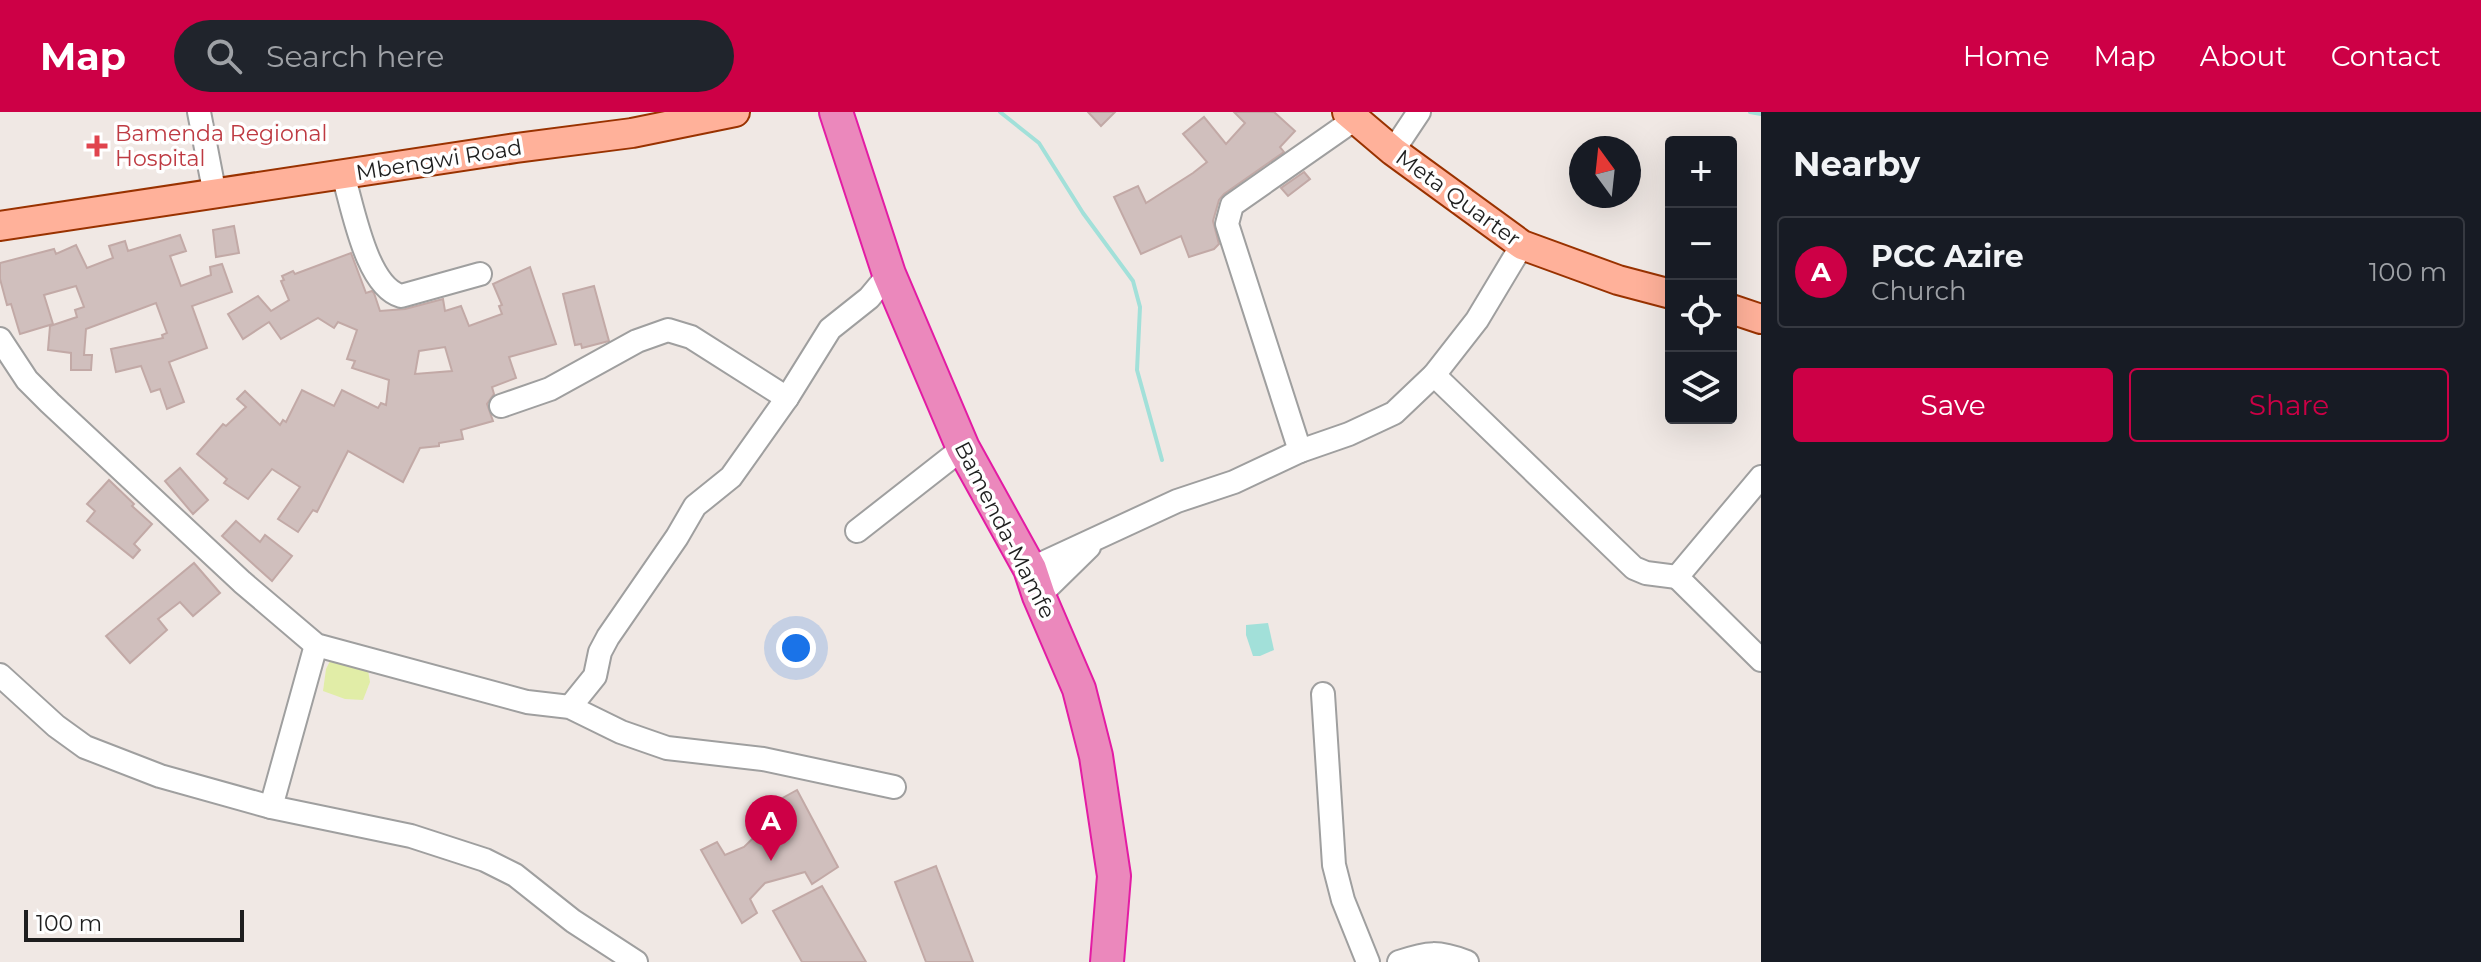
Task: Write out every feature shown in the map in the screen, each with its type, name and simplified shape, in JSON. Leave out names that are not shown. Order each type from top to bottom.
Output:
[{"type":"highway","name":"Bamenda-Mamfe","points":[[836,112],[889,274],[963,448],[1034,582],[1079,689],[1096,756],[1114,876],[1107,962]]},
{"type":"main road","name":"Mbengwi Road","points":[[0,226],[632,133],[735,112]]},
{"type":"main road","name":"Meta Quarter","points":[[1351,116],[1393,151],[1522,245],[1618,280],[1665,292]]},
{"type":"main road","points":[[1737,311],[1761,319]]},
{"type":"street","points":[[199,112],[215,195]]},
{"type":"street","points":[[1393,151],[1419,112]]},
{"type":"street","points":[[1300,451],[1227,224],[1232,205],[1351,116]]},
{"type":"street","points":[[343,175],[371,265],[391,293],[401,296],[480,274]]},
{"type":"street","points":[[1034,582],[1104,533],[1177,501],[1234,482],[1394,413],[1434,375],[1477,320],[1522,245]]},
{"type":"street","points":[[570,707],[595,676],[600,652],[608,637],[695,506],[731,477],[787,398],[830,329],[869,298],[889,274]]},
{"type":"street","points":[[501,406],[550,389],[637,341],[668,330],[691,337],[787,398]]},
{"type":"street","points":[[0,339],[7,354],[27,380],[50,403],[242,582],[316,645],[527,702],[570,707],[621,732],[667,748],[763,759],[894,787]]},
{"type":"street","points":[[1434,375],[1634,568],[1646,573],[1677,577],[1761,660]]},
{"type":"street","points":[[857,531],[963,448]]},
{"type":"street","points":[[1677,577],[1761,477]]},
{"type":"street","points":[[271,807],[316,645]]},
{"type":"street","points":[[0,675],[56,726],[85,747],[160,776],[271,807],[411,836],[485,860],[515,875],[573,921],[636,962]]},
{"type":"street","points":[[1323,694],[1334,865],[1343,900],[1368,962]]},
{"type":"street","points":[[1399,962],[1423,953],[1441,953],[1467,962]]},
{"type":"green space","points":[[330,661],[368,670],[370,682],[363,700],[345,699],[323,691]]},
{"type":"water","points":[[1268,623],[1274,650],[1253,656],[1246,625]]},
{"type":"building","points":[[1088,112],[1115,112],[1101,126]]},
{"type":"building","points":[[1234,112],[1274,112],[1295,131],[1280,147],[1284,152],[1219,200],[1213,221],[1219,244],[1214,249],[1189,257],[1181,236],[1141,254],[1114,197],[1138,186],[1146,203],[1193,173],[1207,162],[1183,134],[1204,117],[1226,144],[1245,123]]},
{"type":"building","points":[[1304,172],[1310,179],[1288,196],[1281,188]]},
{"type":"building","points":[[234,226],[239,253],[216,257],[213,230]]},
{"type":"building","points":[[180,235],[186,251],[170,256],[181,286],[211,275],[210,267],[222,264],[232,292],[192,306],[207,348],[169,362],[184,402],[167,409],[160,389],[151,392],[141,366],[116,372],[111,349],[163,338],[162,335],[167,333],[156,303],[86,329],[84,355],[92,355],[91,370],[71,370],[71,353],[48,350],[50,326],[77,317],[75,310],[84,307],[76,286],[44,295],[53,324],[20,334],[11,304],[7,305],[0,279],[0,263],[54,249],[56,254],[76,245],[87,268],[113,258],[109,246],[125,241],[128,251]]},
{"type":"building","points":[[351,253],[366,293],[374,293],[380,311],[405,309],[443,299],[445,311],[461,306],[469,326],[502,314],[499,306],[502,305],[493,284],[530,267],[556,344],[509,357],[516,378],[492,387],[494,394],[487,404],[493,421],[461,430],[463,439],[420,448],[403,482],[348,451],[317,512],[313,510],[298,532],[278,519],[300,487],[272,469],[248,499],[224,483],[227,479],[197,454],[223,424],[226,426],[246,407],[237,399],[245,391],[280,425],[283,420],[286,422],[302,390],[334,406],[342,390],[378,408],[381,403],[386,405],[389,380],[352,368],[355,361],[347,359],[357,330],[338,322],[334,328],[318,318],[281,339],[269,322],[243,339],[228,314],[258,296],[271,311],[289,300],[282,276],[293,271],[295,274]],"holes":[[[445,347],[452,371],[415,374],[419,351]]]},
{"type":"building","points":[[594,286],[609,341],[582,348],[581,344],[575,345],[563,294]]},
{"type":"building","points":[[180,468],[208,500],[193,514],[165,481]]},
{"type":"building","points":[[109,480],[152,524],[134,544],[140,550],[133,558],[87,521],[95,511],[87,504]]},
{"type":"building","points":[[236,521],[260,542],[265,535],[292,556],[272,581],[222,536]]},
{"type":"building","points":[[194,563],[220,593],[193,616],[180,602],[158,619],[167,630],[130,663],[106,636]]},
{"type":"building","points":[[797,790],[838,867],[812,884],[805,872],[765,883],[750,899],[757,913],[742,923],[701,850],[717,842],[725,855],[744,847],[776,816],[770,805]]},
{"type":"building","points":[[936,866],[973,962],[926,962],[895,882]]},
{"type":"building","points":[[822,886],[866,962],[802,962],[773,911]]},
{"type":"waterway","points":[[1000,112],[1039,143],[1083,213],[1133,281],[1140,307],[1137,370],[1162,460]]},
{"type":"waterway","points":[[1750,112],[1761,114]]},
{"type":"place","name":"Bamenda Regional Hospital","points":[[97,146]]},
{"type":"place","name":"PCC Azire","points":[[771,861]]}]
